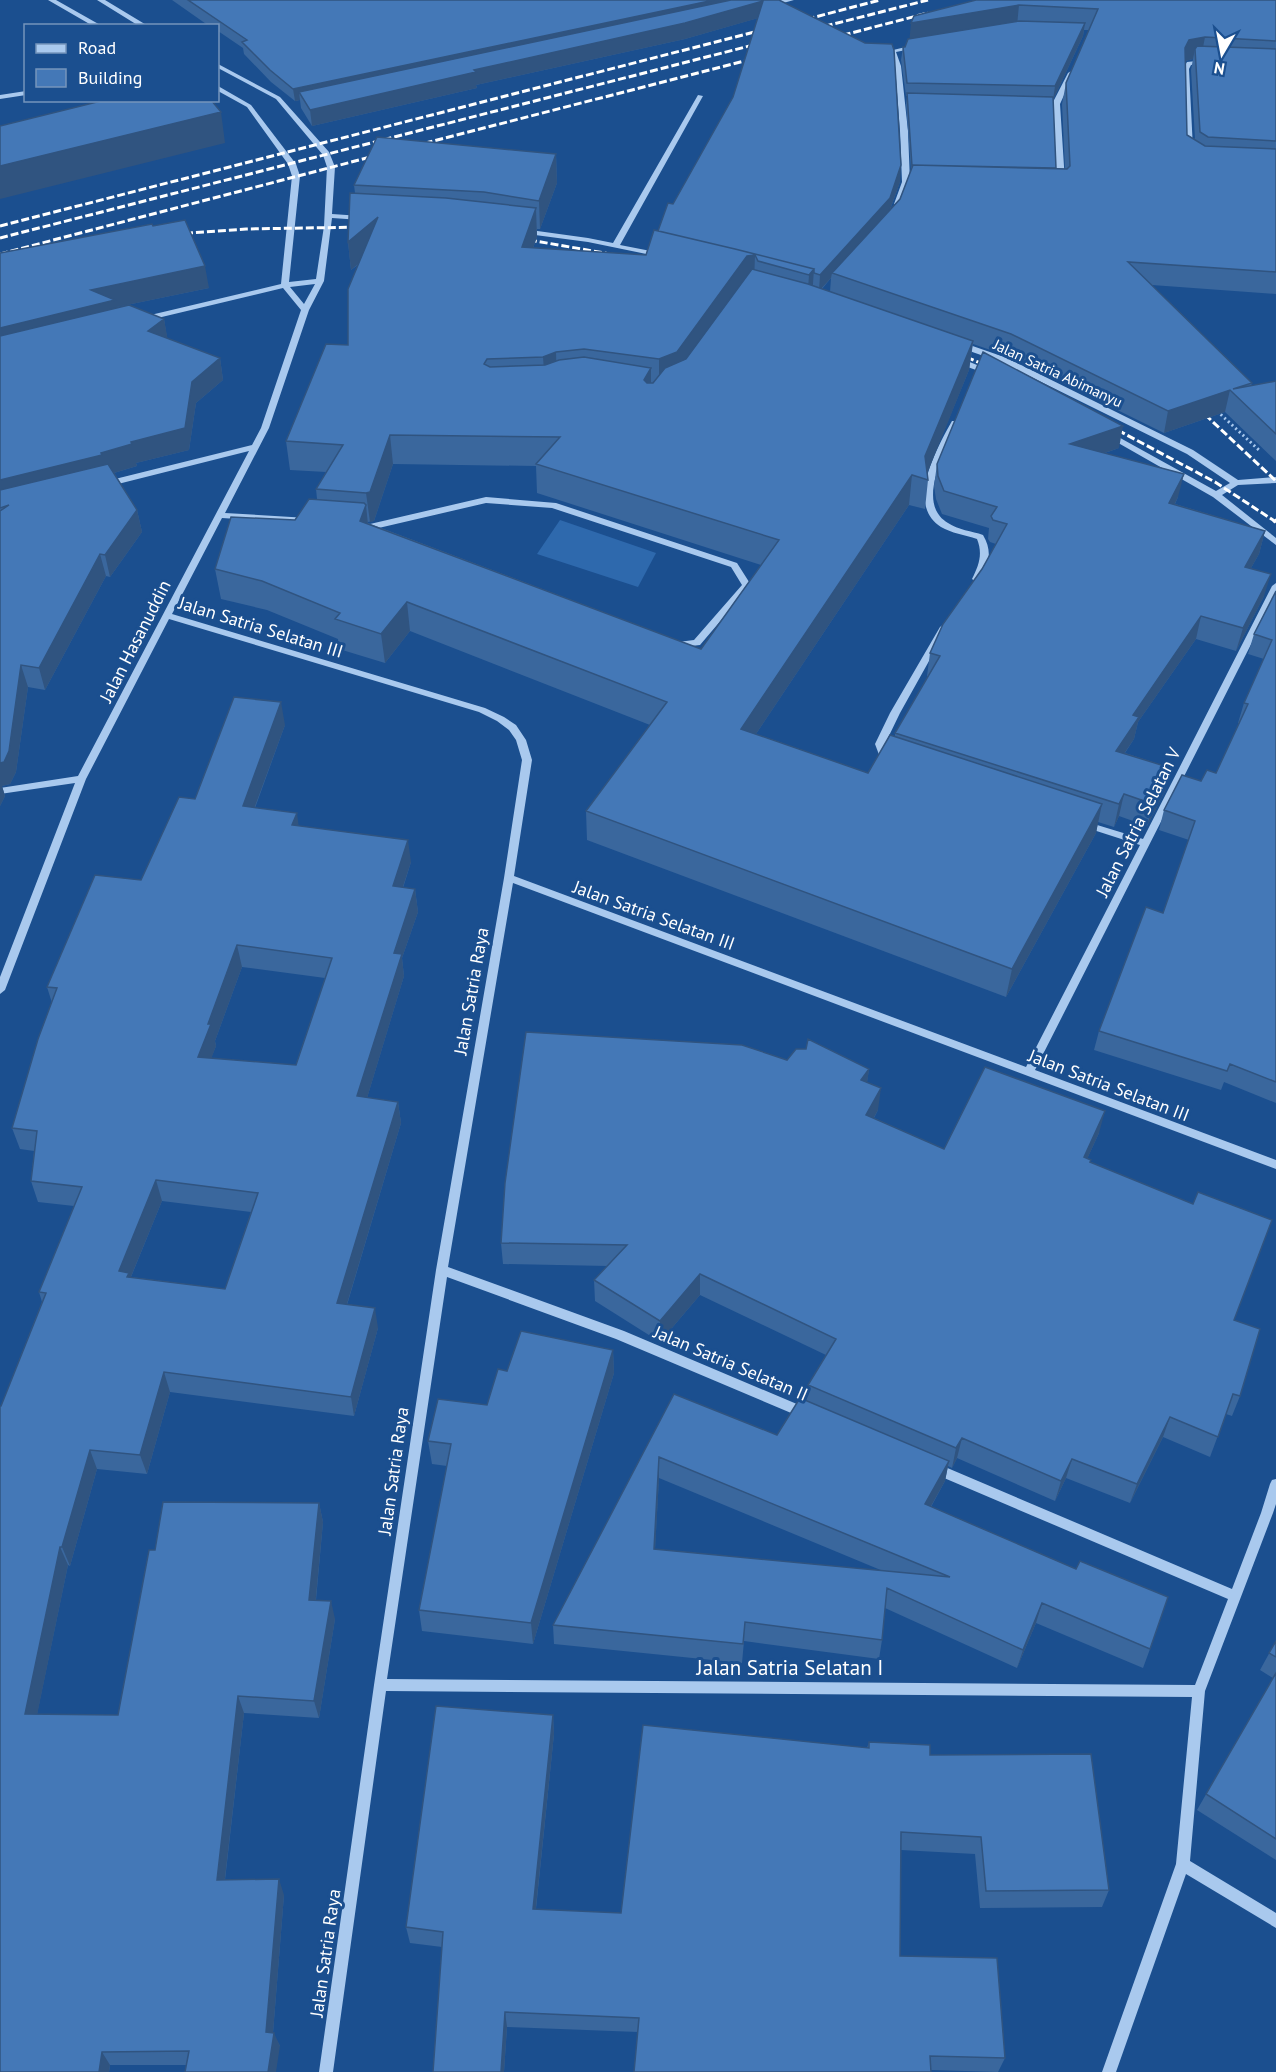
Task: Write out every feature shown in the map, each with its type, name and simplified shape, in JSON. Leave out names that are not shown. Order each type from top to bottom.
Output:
[{"type":"street","points":[[51,0],[95,24]]},
{"type":"street","points":[[100,0],[142,24]]},
{"type":"street","points":[[756,8],[791,0]]},
{"type":"street","points":[[897,208],[906,182],[898,66],[892,51],[926,45]]},
{"type":"street","points":[[1050,186],[1061,186],[1056,104],[1076,62]]},
{"type":"street","points":[[1189,156],[1186,69],[1189,63],[1212,63]]},
{"type":"street","name":"Jalan Hasanuddin","points":[[0,990],[81,779],[265,428],[305,310],[320,281],[331,167],[326,154],[278,98],[219,67]]},
{"type":"street","points":[[219,89],[249,106],[286,152],[292,164],[296,176],[285,285],[305,310]]},
{"type":"street","points":[[0,97],[24,93]]},
{"type":"street","points":[[615,246],[700,96]]},
{"type":"street","points":[[901,100],[913,101]]},
{"type":"street","points":[[1044,103],[1056,104]]},
{"type":"street","points":[[287,106],[299,104]]},
{"type":"street","points":[[906,182],[917,182]]},
{"type":"street","points":[[328,216],[373,219]]},
{"type":"street","points":[[508,228],[668,257]]},
{"type":"street","points":[[133,322],[285,285],[320,281]]},
{"type":"street","name":"Jalan Satria Abimanyu","points":[[950,341],[1004,360],[1190,452],[1236,483]]},
{"type":"street","points":[[975,372],[982,353]]},
{"type":"street","points":[[944,356],[975,372],[1004,379]]},
{"type":"street","points":[[959,413],[928,486],[928,503],[931,514],[944,525],[980,537],[985,546],[983,567],[969,590]]},
{"type":"street","points":[[1102,431],[1216,495],[1276,542]]},
{"type":"street","points":[[94,487],[255,447]]},
{"type":"street","points":[[1216,495],[1236,483],[1276,480]]},
{"type":"street","points":[[349,525],[370,526],[486,500],[553,504],[734,564],[747,585],[697,643],[669,645],[658,641]]},
{"type":"street","points":[[218,515],[317,522]]},
{"type":"street","points":[[370,526],[377,534]]},
{"type":"street","name":"Jalan Satria Selatan V","points":[[1029,1072],[1276,586]]},
{"type":"street","name":"Jalan Satria Selatan III","points":[[166,615],[482,710],[511,723],[523,742],[527,760],[509,878],[1276,1165]]},
{"type":"street","points":[[895,761],[884,758],[880,744],[900,703],[951,616]]},
{"type":"street","points":[[0,791],[81,779]]},
{"type":"street","points":[[1077,821],[1145,843]]},
{"type":"street","name":"Jalan Satria Raya","points":[[327,2072],[380,1685],[442,1270],[509,878]]},
{"type":"street","name":"Jalan Satria Selatan II","points":[[442,1270],[620,1335],[817,1419]]},
{"type":"street","points":[[926,1465],[1235,1596]]},
{"type":"street","points":[[1109,2072],[1183,1864],[1199,1691],[1235,1596],[1272,1515],[1276,1484]]},
{"type":"street","name":"Jalan Satria Selatan I","points":[[380,1685],[1199,1691]]},
{"type":"street","points":[[1183,1864],[1276,1921]]},
{"type":"path","points":[[1216,410],[1268,458]]},
{"type":"shaded area","points":[[560,520],[656,553],[638,587],[537,554]]},
{"type":"building","points":[[188,0],[714,0],[293,89],[242,42],[247,40]]},
{"type":"building","points":[[731,0],[779,0],[865,43],[892,44],[894,50],[901,165],[890,198],[820,275],[814,273],[814,269],[658,231],[668,203],[673,204],[733,97],[763,1],[685,23],[474,70],[476,72],[310,110],[299,92]]},
{"type":"building","points":[[976,0],[1276,0],[1276,41],[1205,37],[1189,40],[1185,48],[1187,135],[1205,146],[1276,149],[1276,272],[1128,262],[1252,383],[1233,389],[1276,381],[1276,434],[1230,390],[1168,411],[1011,334],[832,273],[900,199],[913,165],[1067,169],[1070,166],[1066,83],[1098,9],[1019,5],[911,23],[914,16]]},
{"type":"building","points":[[1019,21],[1085,23],[1055,86],[907,83],[903,47],[908,39]]},
{"type":"building","points":[[1197,46],[1276,49],[1276,141],[1208,137],[1200,132],[1195,49]]},
{"type":"building","points":[[907,93],[1053,97],[1056,168],[912,166]]},
{"type":"building","points":[[97,102],[213,102],[221,112],[0,166],[0,126]]},
{"type":"building","points":[[377,137],[556,154],[539,201],[484,192],[354,185]]},
{"type":"building","points":[[350,193],[446,198],[536,208],[522,247],[646,255],[654,230],[814,269],[809,275],[758,261],[755,255],[747,256],[677,352],[659,359],[584,349],[556,352],[543,357],[487,359],[484,364],[490,367],[545,365],[559,360],[584,357],[651,368],[644,380],[647,383],[653,383],[665,368],[686,359],[752,269],[808,284],[973,341],[925,456],[928,480],[912,475],[741,729],[868,773],[890,735],[1102,804],[1012,969],[586,811],[667,702],[407,602],[381,634],[335,619],[340,613],[262,581],[215,569],[231,517],[295,520],[309,499],[364,503],[366,505],[360,521],[701,649],[779,540],[536,464],[560,437],[390,435],[370,492],[316,489],[343,445],[286,441],[326,344],[348,345],[348,289],[378,217],[348,242]]},
{"type":"building","points":[[185,220],[205,266],[91,290],[115,300],[0,328],[0,253],[152,224],[153,226]]},
{"type":"building","points":[[129,305],[164,319],[148,331],[220,358],[192,382],[185,428],[131,442],[132,444],[101,453],[102,455],[0,480],[0,336]]},
{"type":"building","points":[[983,352],[1123,426],[1070,444],[1184,474],[1169,503],[1265,531],[1245,567],[1271,574],[1243,628],[1201,616],[1133,715],[1139,717],[1116,751],[1171,768],[1153,804],[1124,794],[1119,804],[895,733],[940,656],[930,653],[943,624],[982,569],[1007,524],[993,520],[991,516],[997,507],[944,491],[938,476],[937,464]]},
{"type":"building","points":[[108,464],[137,510],[105,555],[100,554],[39,668],[21,665],[9,751],[4,762],[0,763],[0,511],[9,505],[0,508],[0,490]]},
{"type":"building","points":[[1276,591],[1276,1082],[1230,1064],[1227,1071],[1099,1031],[1146,907],[1163,913],[1195,821],[1164,810],[1182,775],[1201,781],[1207,770],[1216,773],[1248,704],[1244,703],[1272,640],[1254,634]]},
{"type":"building","points":[[234,697],[281,702],[243,806],[297,813],[292,825],[408,840],[393,886],[415,889],[394,953],[402,954],[357,1096],[398,1102],[337,1303],[375,1308],[351,1397],[164,1372],[140,1455],[90,1450],[62,1547],[60,1547],[25,1714],[118,1715],[149,1550],[155,1550],[163,1502],[319,1503],[309,1600],[331,1601],[314,1701],[238,1696],[217,1880],[279,1879],[266,2032],[274,2033],[268,2072],[185,2072],[189,2051],[102,2052],[99,2072],[0,2072],[0,1406],[46,1293],[39,1292],[82,1187],[31,1181],[37,1131],[12,1128],[38,1039],[57,988],[47,987],[95,875],[141,880],[179,797],[195,799]],"holes":[[[237,945],[332,958],[296,1065],[198,1057]],[[156,1180],[258,1193],[225,1289],[127,1277],[129,1273],[119,1271]]]},
{"type":"building","points":[[526,1032],[742,1045],[787,1060],[796,1049],[806,1049],[808,1039],[869,1069],[861,1080],[881,1088],[866,1115],[944,1149],[985,1067],[1105,1111],[1084,1157],[1091,1160],[1090,1162],[1193,1204],[1198,1192],[1272,1220],[1234,1320],[1260,1329],[1240,1396],[1233,1394],[1218,1437],[1170,1417],[1137,1484],[1072,1459],[1061,1481],[962,1438],[956,1448],[808,1385],[836,1339],[700,1274],[660,1321],[594,1280],[627,1245],[501,1243],[505,1183]]},
{"type":"building","points":[[521,1331],[613,1350],[531,1623],[419,1610],[451,1444],[428,1441],[438,1399],[487,1405],[498,1369],[507,1371]]},
{"type":"building","points":[[674,1394],[777,1435],[800,1398],[949,1461],[925,1504],[1076,1569],[1080,1561],[1168,1597],[1150,1649],[1042,1603],[1023,1650],[887,1588],[882,1640],[745,1622],[743,1644],[553,1625]],"holes":[[[659,1457],[950,1577],[654,1549]]]},
{"type":"building","points":[[1276,1641],[1276,1657],[1269,1653]]},
{"type":"building","points":[[1276,1673],[1276,1839],[1206,1794]]},
{"type":"building","points":[[436,1706],[553,1715],[533,1909],[621,1913],[643,1725],[869,1748],[869,1742],[930,1745],[930,1755],[1091,1754],[1109,1890],[986,1891],[981,1837],[901,1832],[900,1956],[997,1958],[1005,2058],[930,2056],[931,2072],[634,2072],[639,2018],[505,2012],[501,2072],[433,2072],[443,1932],[406,1927]]},
{"type":"railway","points":[[796,22],[880,0]]},
{"type":"railway","points":[[814,29],[928,0]]},
{"type":"railway","points":[[832,38],[928,13]]},
{"type":"railway","points":[[0,226],[770,28]]},
{"type":"railway","points":[[0,238],[765,42]]},
{"type":"railway","points":[[414,146],[760,57]]},
{"type":"railway","points":[[0,254],[382,154]]},
{"type":"railway","points":[[174,234],[246,229],[366,227]]},
{"type":"railway","points":[[518,238],[622,256]]},
{"type":"railway","points":[[956,353],[995,369]]},
{"type":"railway","points":[[1197,407],[1276,481]]},
{"type":"railway","points":[[1108,425],[1215,482],[1276,522],[1274,520]]}]
